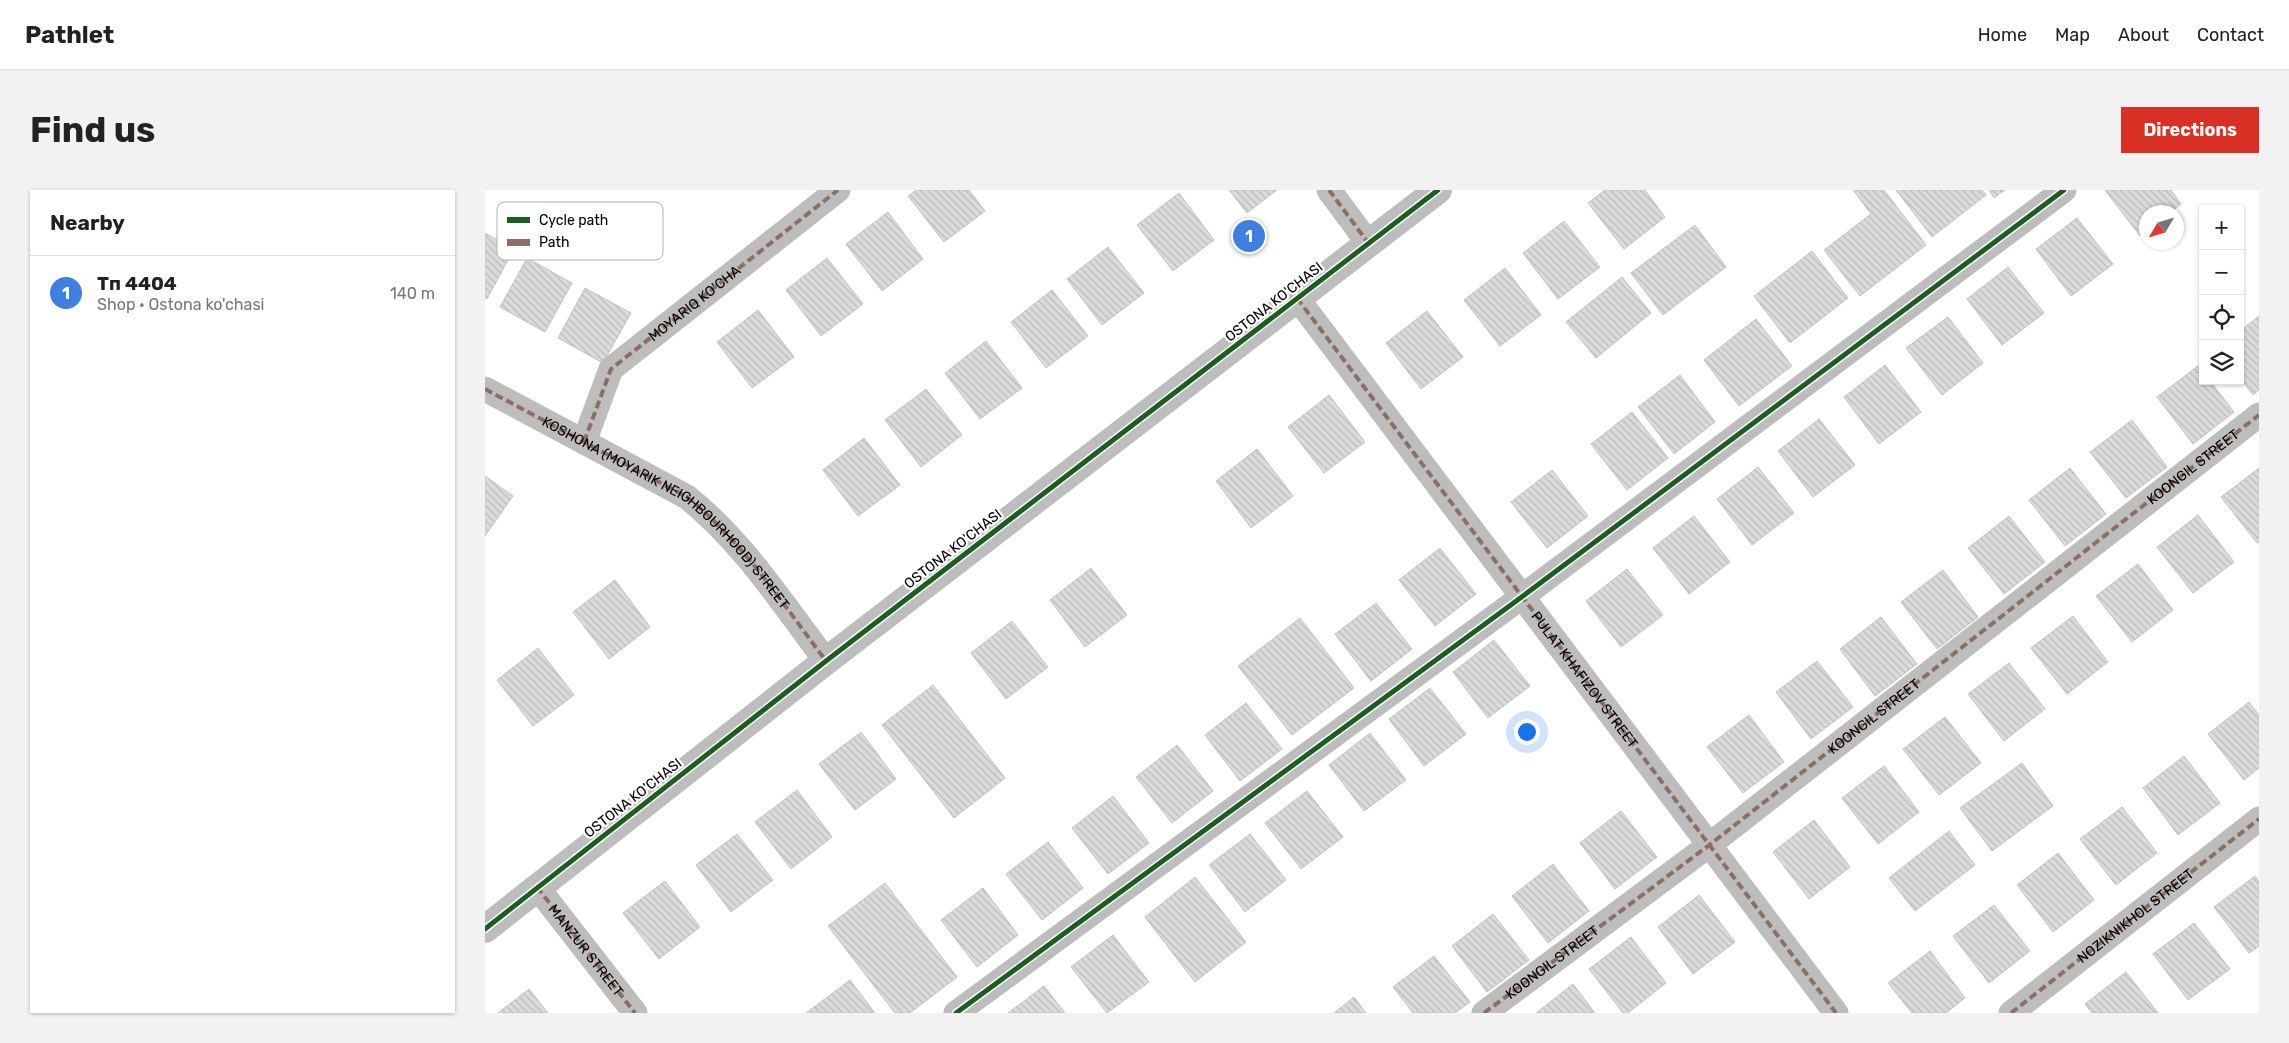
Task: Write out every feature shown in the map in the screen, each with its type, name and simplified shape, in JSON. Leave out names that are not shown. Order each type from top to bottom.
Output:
[{"type":"street","name":"MOYARIQ KO'CHA","points":[[584,442],[611,369],[838,190]]},
{"type":"street","points":[[1329,190],[1369,244]]},
{"type":"street","name":"OSTONA KO'CHASI","points":[[485,929],[826,661],[1438,190]]},
{"type":"street","points":[[956,1013],[1523,596],[2064,190]]},
{"type":"street","name":"PULAT KHAFIZOV STREET","points":[[1297,298],[1523,596],[1708,846],[1836,1013]]},
{"type":"street","name":"KOSHONA (MOYARIK NEIGHBOURHOOD) STREET","points":[[485,389],[687,497],[709,515],[752,563],[826,661]]},
{"type":"street","name":"KOONGIL STREET","points":[[1484,1013],[1708,846],[2259,415]]},
{"type":"street","name":"NOZIKNIKHOL STREET","points":[[2011,1013],[2259,819]]},
{"type":"street","name":"MANZUR STREET","points":[[537,887],[635,1013]]},
{"type":"building","points":[[916,190],[969,190],[985,211],[944,242],[908,196]]},
{"type":"building","points":[[1229,190],[1277,190],[1247,213]]},
{"type":"building","points":[[1605,190],[1645,190],[1665,217],[1624,249],[1588,203]]},
{"type":"building","points":[[1853,190],[1884,190],[1926,245],[1860,296],[1824,250],[1871,214]]},
{"type":"building","points":[[1896,190],[1982,190],[1986,195],[1932,237]]},
{"type":"building","points":[[1989,190],[2005,190],[1994,198]]},
{"type":"building","points":[[2105,190],[2171,190],[2181,204],[2180,205],[2139,205],[2139,235]]},
{"type":"building","points":[[1179,193],[1214,240],[1173,271],[1137,225]]},
{"type":"building","points":[[888,212],[923,259],[882,291],[846,244]]},
{"type":"building","points":[[2077,218],[2113,264],[2071,296],[2036,249]]},
{"type":"building","points":[[1564,221],[1600,267],[1558,299],[1523,253]]},
{"type":"building","points":[[1695,225],[1726,267],[1663,315],[1631,273]]},
{"type":"building","points":[[485,233],[497,240],[497,260],[508,260],[487,299],[485,298]]},
{"type":"building","points":[[1108,247],[1144,293],[1102,325],[1067,279]]},
{"type":"building","points":[[1812,251],[1848,298],[1790,343],[1754,296]]},
{"type":"building","points":[[827,258],[863,304],[821,336],[786,290]]},
{"type":"building","points":[[526,260],[531,260],[572,283],[545,332],[500,307]]},
{"type":"building","points":[[2008,267],[2044,313],[2002,345],[1967,299]]},
{"type":"building","points":[[1505,268],[1541,315],[1500,346],[1464,300]]},
{"type":"building","points":[[1622,277],[1651,313],[1596,358],[1566,322]]},
{"type":"building","points":[[585,288],[631,313],[603,363],[558,338]]},
{"type":"building","points":[[1052,290],[1088,336],[1046,368],[1011,322]]},
{"type":"building","points":[[758,310],[794,357],[752,388],[717,342]]},
{"type":"building","points":[[1427,311],[1463,357],[1421,389],[1386,343]]},
{"type":"building","points":[[2259,316],[2259,390],[2253,395],[2244,383],[2244,328]]},
{"type":"building","points":[[1948,317],[1983,363],[1942,395],[1906,348]]},
{"type":"building","points":[[1756,319],[1792,366],[1739,406],[1704,360]]},
{"type":"building","points":[[986,341],[1022,388],[980,419],[945,373]]},
{"type":"building","points":[[1885,365],[1921,412],[1879,444],[1844,397]]},
{"type":"building","points":[[2198,366],[2199,385],[2213,385],[2234,412],[2193,444],[2157,397]]},
{"type":"building","points":[[1680,375],[1715,422],[1674,454],[1638,407]]},
{"type":"building","points":[[926,389],[962,435],[921,467],[885,420]]},
{"type":"building","points":[[1329,395],[1365,442],[1324,473],[1288,427]]},
{"type":"building","points":[[1632,412],[1668,458],[1627,490],[1591,444]]},
{"type":"building","points":[[1819,419],[1855,465],[1813,497],[1778,451]]},
{"type":"building","points":[[2132,420],[2167,467],[2126,498],[2090,452]]},
{"type":"building","points":[[864,438],[900,485],[858,516],[823,470]]},
{"type":"building","points":[[1257,449],[1293,496],[1251,528],[1216,481]]},
{"type":"building","points":[[1758,467],[1794,513],[1752,545],[1717,499]]},
{"type":"building","points":[[2070,468],[2106,514],[2065,546],[2029,500]]},
{"type":"building","points":[[2259,468],[2259,542],[2257,543],[2221,497]]},
{"type":"building","points":[[1552,470],[1588,516],[1547,548],[1511,502]]},
{"type":"building","points":[[485,476],[513,496],[485,536]]},
{"type":"building","points":[[2198,515],[2234,562],[2193,593],[2157,547]]},
{"type":"building","points":[[1694,516],[1730,562],[1689,594],[1653,548]]},
{"type":"building","points":[[2009,516],[2045,562],[2004,594],[1968,548]]},
{"type":"building","points":[[1440,548],[1476,594],[1435,626],[1399,580]]},
{"type":"building","points":[[2138,564],[2173,610],[2132,642],[2096,596]]},
{"type":"building","points":[[1091,568],[1127,615],[1085,647],[1050,600]]},
{"type":"building","points":[[1627,569],[1663,615],[1621,647],[1586,601]]},
{"type":"building","points":[[1943,570],[1978,617],[1937,649],[1901,602]]},
{"type":"building","points":[[615,580],[650,627],[609,659],[573,612]]},
{"type":"building","points":[[1376,603],[1412,649],[1371,681],[1335,634]]},
{"type":"building","points":[[2073,616],[2108,662],[2067,694],[2031,648]]},
{"type":"building","points":[[1881,617],[1917,664],[1875,696],[1840,649]]},
{"type":"building","points":[[1300,618],[1354,688],[1292,735],[1238,666]]},
{"type":"building","points":[[1012,621],[1048,667],[1006,699],[971,653]]},
{"type":"building","points":[[1494,640],[1530,686],[1488,718],[1453,672]]},
{"type":"building","points":[[538,648],[574,695],[533,726],[497,680]]},
{"type":"building","points":[[1817,661],[1853,707],[1811,739],[1776,692]]},
{"type":"building","points":[[2009,663],[2045,709],[2004,741],[1968,694]]},
{"type":"building","points":[[933,685],[1005,778],[954,818],[882,725]]},
{"type":"building","points":[[1430,688],[1466,734],[1424,766],[1389,719]]},
{"type":"building","points":[[2249,702],[2259,715],[2259,768],[2244,780],[2208,734]]},
{"type":"building","points":[[1246,703],[1282,749],[1240,781],[1205,735]]},
{"type":"building","points":[[1749,715],[1784,762],[1743,793],[1707,747]]},
{"type":"building","points":[[1945,717],[1981,763],[1939,795],[1903,749]]},
{"type":"building","points":[[861,732],[896,779],[855,810],[819,764]]},
{"type":"building","points":[[1370,733],[1406,780],[1364,811],[1329,765]]},
{"type":"building","points":[[1177,745],[1213,791],[1172,823],[1136,777]]},
{"type":"building","points":[[2184,756],[2220,803],[2178,835],[2143,788]]},
{"type":"building","points":[[2022,763],[2053,806],[1992,851],[1960,808]]},
{"type":"building","points":[[1884,766],[1919,812],[1878,844],[1842,798]]},
{"type":"building","points":[[797,790],[832,837],[791,869],[755,822]]},
{"type":"building","points":[[1307,791],[1343,837],[1301,869],[1265,823]]},
{"type":"building","points":[[1113,796],[1149,843],[1108,874],[1072,828]]},
{"type":"building","points":[[2122,807],[2157,853],[2116,885],[2080,839]]},
{"type":"building","points":[[1621,811],[1657,857],[1615,889],[1580,843]]},
{"type":"building","points":[[1814,820],[1850,867],[1809,899],[1773,852]]},
{"type":"building","points":[[1949,831],[1975,865],[1915,911],[1889,878]]},
{"type":"building","points":[[737,834],[773,880],[731,912],[696,865]]},
{"type":"building","points":[[1250,834],[1286,880],[1245,912],[1209,865]]},
{"type":"building","points":[[1048,842],[1083,888],[1042,920],[1006,874]]},
{"type":"building","points":[[2058,853],[2094,900],[2053,932],[2017,885]]},
{"type":"building","points":[[1553,864],[1589,911],[1548,943],[1512,896]]},
{"type":"building","points":[[2255,876],[2259,881],[2259,946],[2249,953],[2214,907]]},
{"type":"building","points":[[1195,877],[1246,942],[1195,982],[1145,917]]},
{"type":"building","points":[[665,881],[700,927],[659,959],[623,913]]},
{"type":"building","points":[[885,883],[957,977],[910,1013],[895,1013],[828,926]]},
{"type":"building","points":[[983,888],[1018,935],[977,967],[941,920]]},
{"type":"building","points":[[1699,895],[1735,942],[1693,974],[1658,927]]},
{"type":"building","points":[[1994,905],[2030,951],[1989,983],[1953,936]]},
{"type":"building","points":[[1493,914],[1529,960],[1487,992],[1452,946]]},
{"type":"building","points":[[2194,923],[2230,969],[2188,1000],[2153,954]]},
{"type":"building","points":[[1113,935],[1149,982],[1107,1013],[1071,967]]},
{"type":"building","points":[[1631,937],[1666,983],[1628,1013],[1623,1013],[1589,969]]},
{"type":"building","points":[[1930,951],[1965,998],[1946,1013],[1912,1013],[1888,983]]},
{"type":"building","points":[[1434,956],[1470,1002],[1455,1013],[1413,1013],[1393,987]]},
{"type":"building","points":[[2126,972],[2158,1013],[2092,1013],[2085,1004]]},
{"type":"building","points":[[850,980],[875,1013],[806,1013]]},
{"type":"building","points":[[1573,984],[1595,1013],[1536,1013]]},
{"type":"building","points":[[1044,986],[1065,1013],[1008,1013]]},
{"type":"building","points":[[529,989],[548,1013],[498,1013]]},
{"type":"building","points":[[1354,997],[1366,1013],[1334,1013]]},
{"type":"marked path","points":[[584,442],[611,369],[838,190]]},
{"type":"marked path","points":[[1329,190],[1369,244]]},
{"type":"marked path","points":[[1297,298],[1836,1013]]},
{"type":"marked path","points":[[485,389],[687,497],[726,534],[761,574],[826,661]]},
{"type":"marked path","points":[[1484,1013],[1708,846],[2259,415]]},
{"type":"marked path","points":[[2011,1013],[2259,819]]},
{"type":"marked path","points":[[537,887],[635,1013]]},
{"type":"cycle path","points":[[485,929],[826,661],[1438,190]]},
{"type":"cycle path","points":[[956,1013],[1523,596],[2064,190]]},
{"type":"place","name":"Тп 4404","points":[[1249,236]]}]
